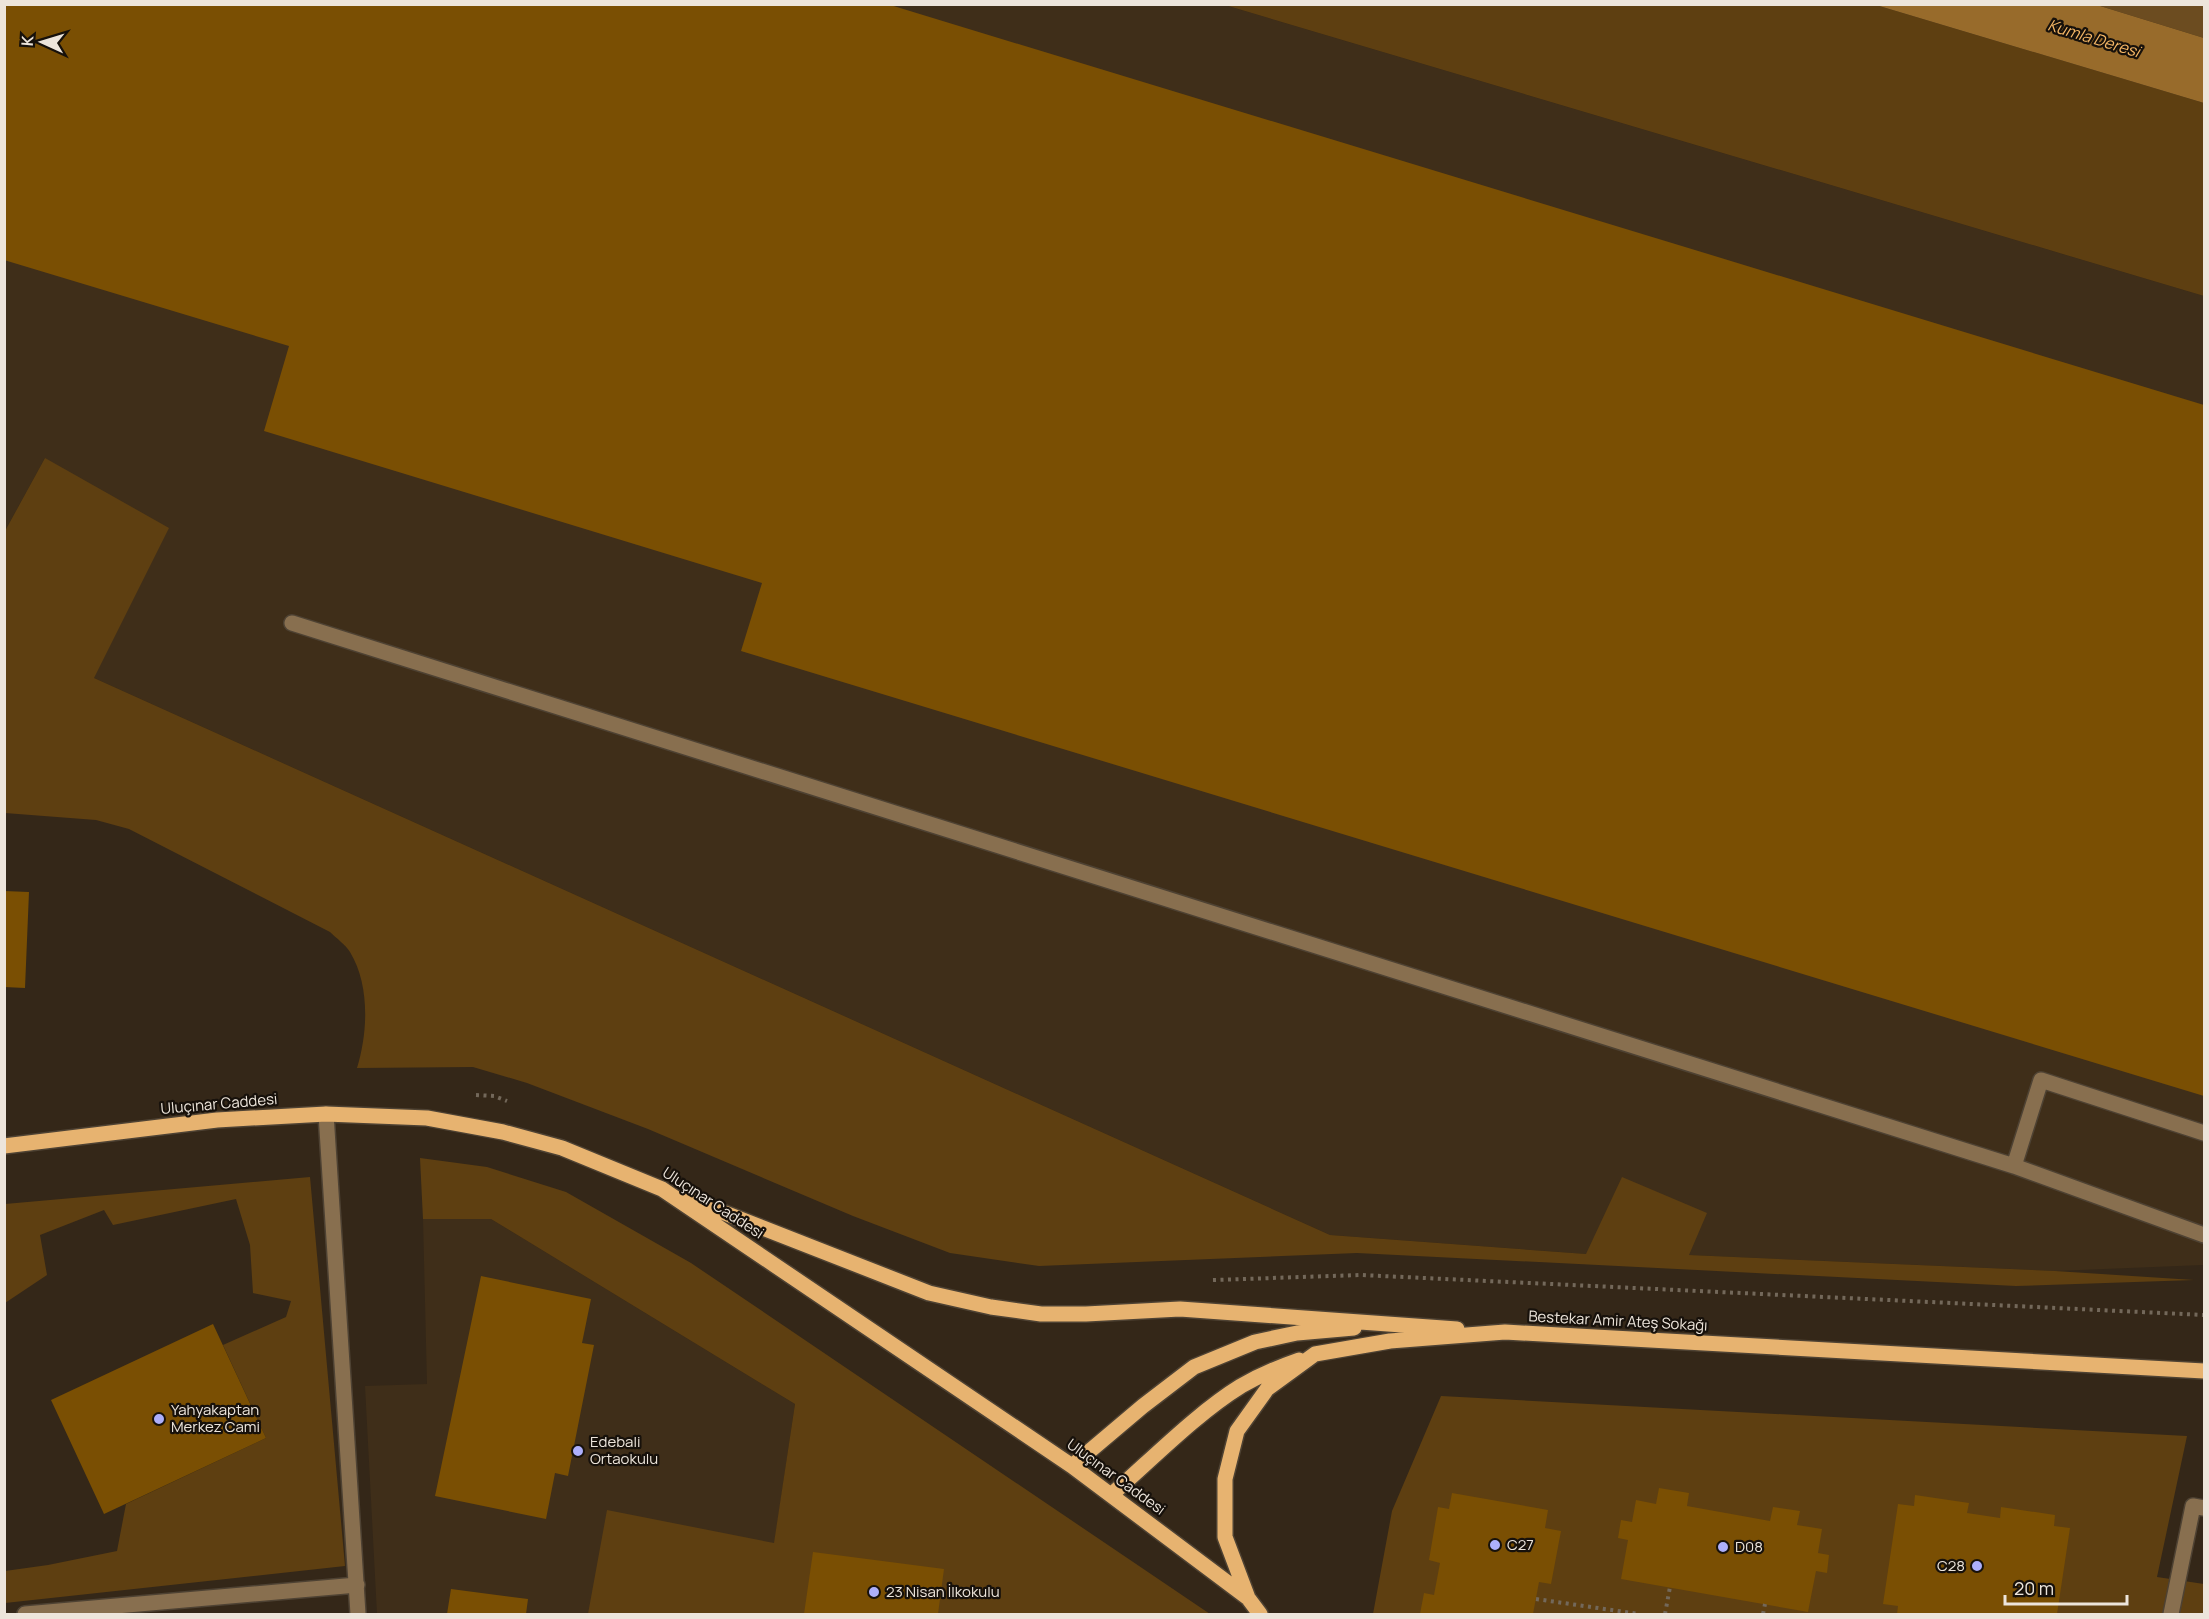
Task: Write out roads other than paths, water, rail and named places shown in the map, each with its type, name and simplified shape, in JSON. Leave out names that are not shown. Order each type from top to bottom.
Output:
[{"type":"main road","name":"Uluçınar Caddesi","points":[[4,1146],[218,1120],[326,1114],[427,1118],[503,1132],[562,1148],[662,1189],[1072,1466],[1248,1598],[1260,1614]]},
{"type":"main road","points":[[662,1189],[929,1293],[991,1307],[1041,1314],[1180,1309],[1505,1332]]},
{"type":"main road","points":[[1072,1466],[1143,1406],[1194,1367],[1221,1354],[1255,1342],[1297,1333],[1405,1324]]},
{"type":"main road","name":"Bestekar Amir Ateş Sokağı","points":[[1248,1598],[1225,1537],[1225,1479],[1237,1431],[1267,1389],[1315,1354],[1390,1341],[1505,1332],[2205,1371]]},
{"type":"main road","points":[[1111,1495],[1203,1414],[1239,1387],[1270,1370],[1315,1354]]},
{"type":"street","points":[[292,622],[2014,1166],[2205,1235]]},
{"type":"street","points":[[2014,1166],[2041,1080],[2205,1132]]},
{"type":"street","points":[[326,1114],[358,1614]]},
{"type":"street","points":[[2171,1614],[2193,1506],[2205,1508]]},
{"type":"street","points":[[25,1614],[357,1585]]},
{"type":"water","name":"Kumla Deresi","points":[[1876,5],[2097,5],[2204,38],[2204,103]]},
{"type":"place","name":"Yahyakaptan Merkez Cami","points":[[159,1419]]},
{"type":"place","name":"Edebali Ortaokulu","points":[[578,1451]]},
{"type":"place","name":"C27","points":[[1495,1545]]},
{"type":"place","name":"D08","points":[[1723,1547]]},
{"type":"place","name":"C28","points":[[1977,1566]]},
{"type":"place","name":"23 Nisan İlkokulu","points":[[874,1592]]}]
